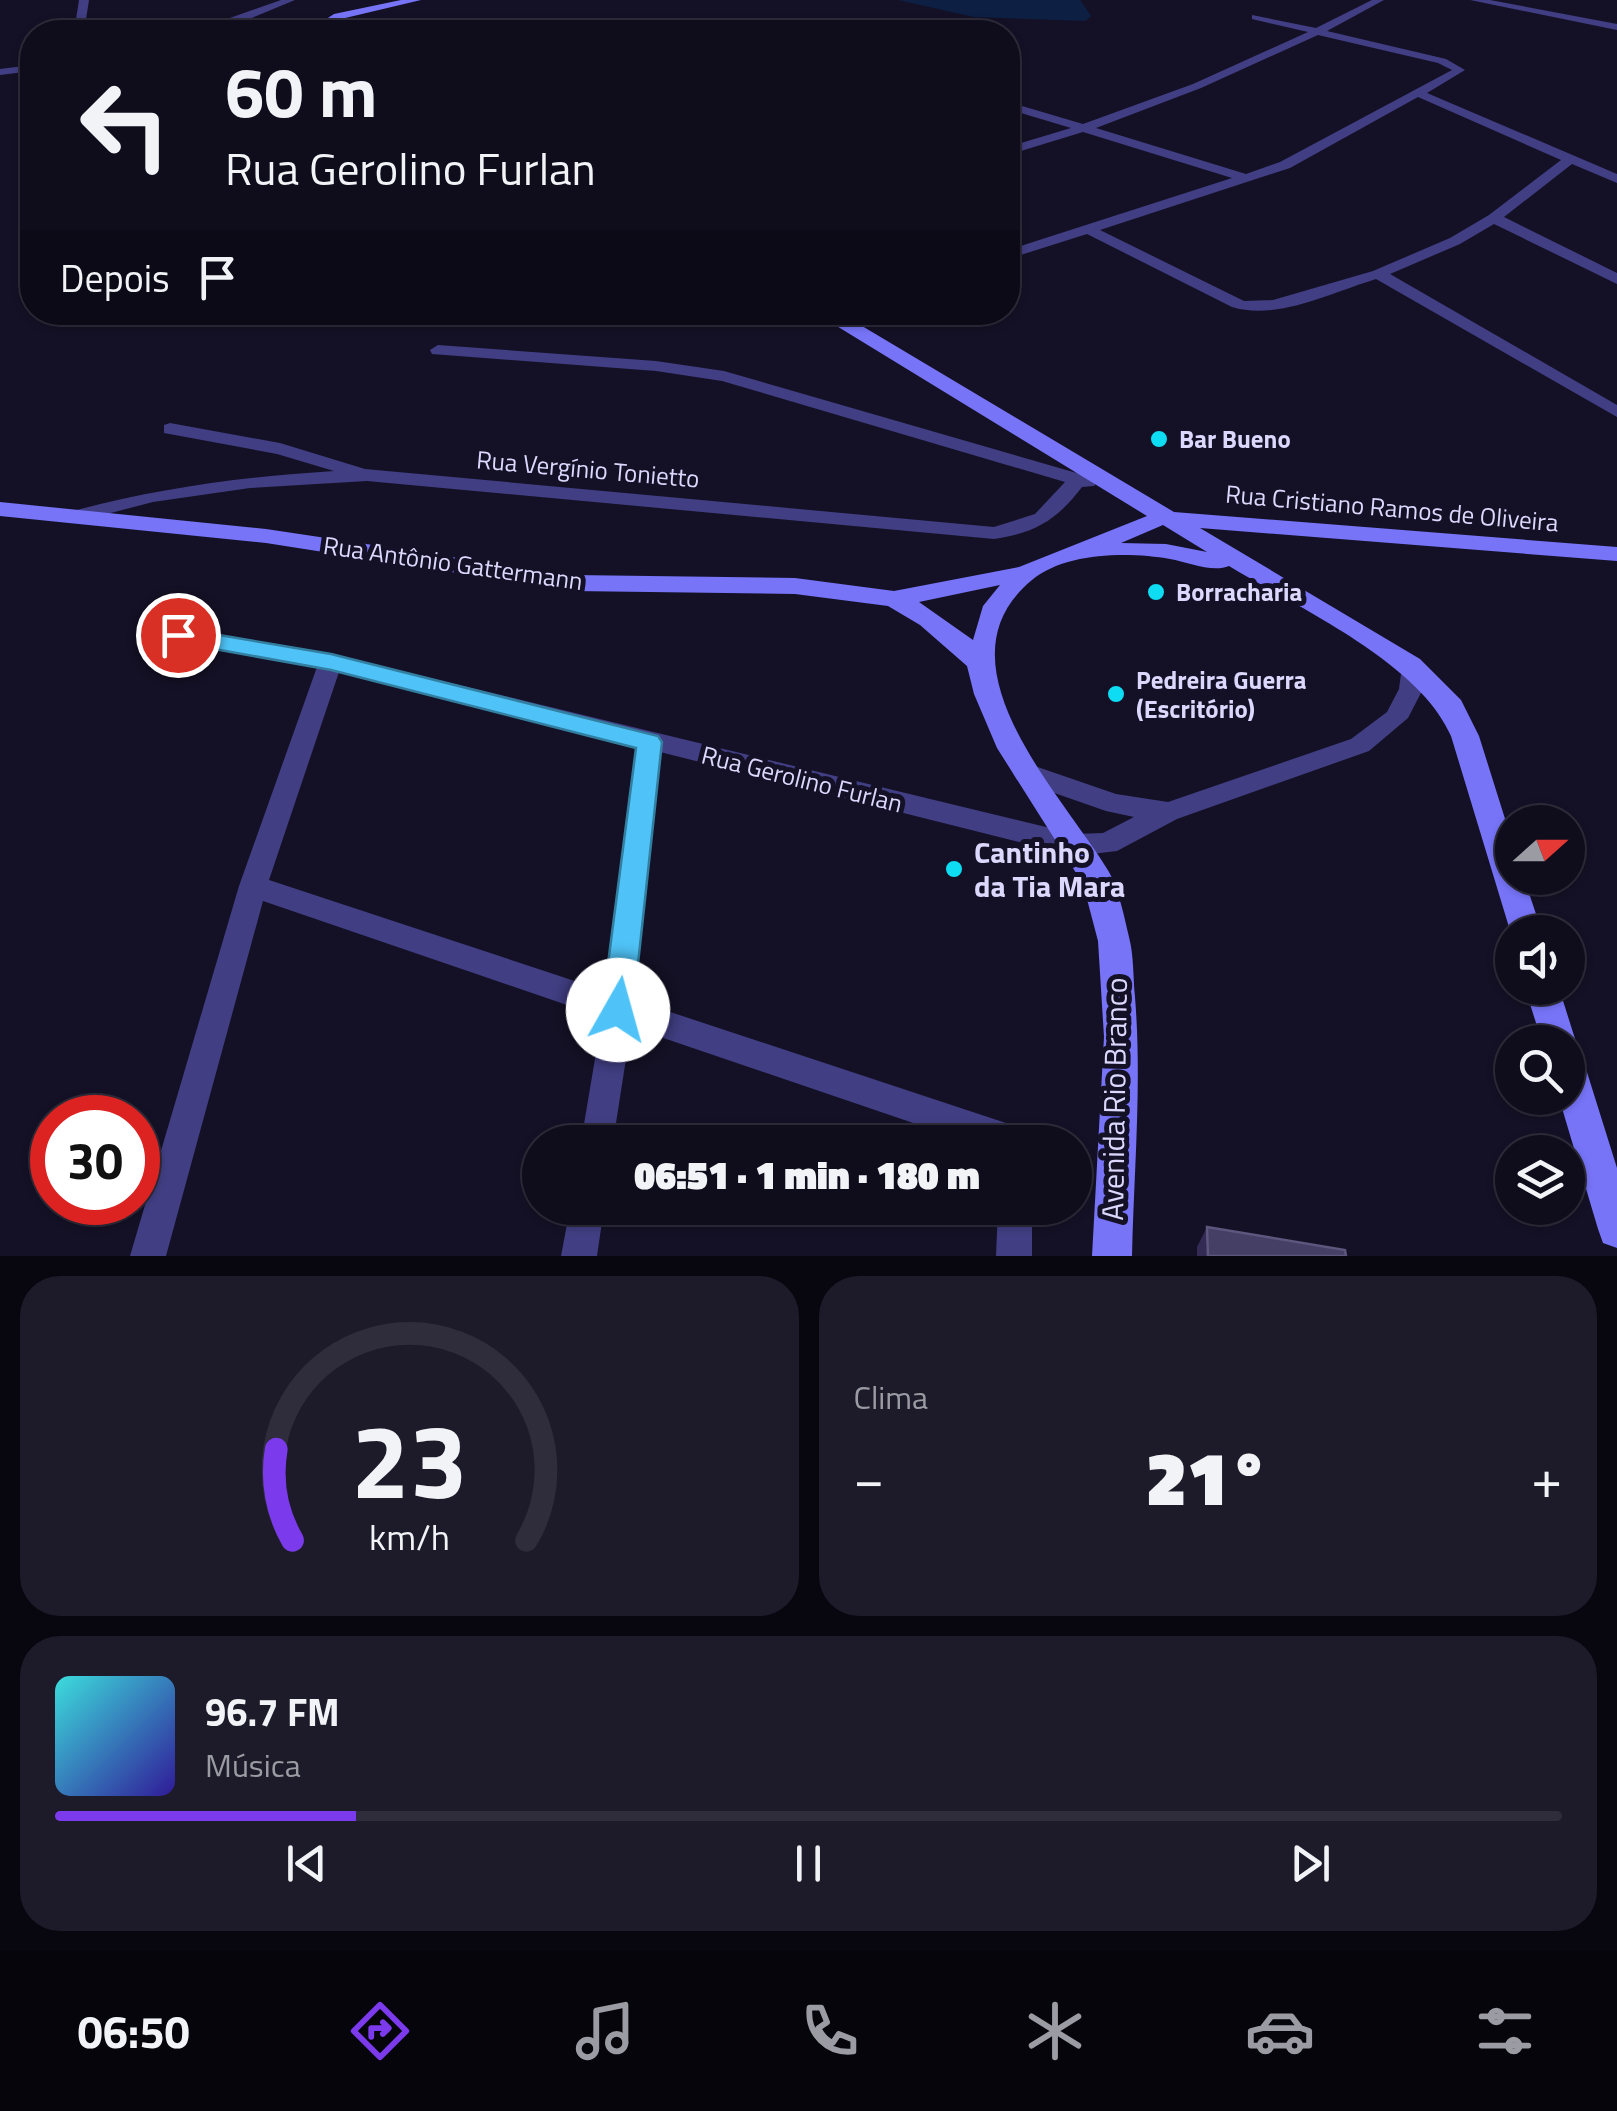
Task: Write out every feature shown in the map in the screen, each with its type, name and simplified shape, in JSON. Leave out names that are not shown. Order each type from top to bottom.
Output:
[{"type":"main road","points":[[332,20],[416,0]]},
{"type":"main road","points":[[837,325],[1410,666],[1452,707],[1465,736],[1521,915]]},
{"type":"main road","points":[[1083,550],[1113,520],[1105,484]]},
{"type":"main road","name":"Rua Antônio Gattermann","points":[[0,509],[266,536],[572,582],[795,586],[894,599],[1025,573]]},
{"type":"main road","points":[[979,662],[995,606],[1025,573],[1162,518]]},
{"type":"main road","name":"Rua Cristiano Ramos de Oliveira","points":[[1162,518],[1617,554]]},
{"type":"main road","points":[[1083,550],[1132,548],[1166,552],[1206,558],[1258,574]]},
{"type":"main road","points":[[894,599],[930,617],[957,637],[979,662]]},
{"type":"main road","name":"Avenida Rio Branco","points":[[979,662],[987,694],[1026,772],[1098,881],[1114,941],[1121,1038],[1112,1256]]},
{"type":"main road","points":[[1582,1115],[1617,1229]]},
{"type":"street","points":[[226,20],[290,0]]},
{"type":"street","points":[[1020,149],[1086,130],[1316,34],[1379,0]]},
{"type":"street","points":[[1476,0],[1617,28]]},
{"type":"street","points":[[1020,251],[1285,165],[1459,73],[1458,67],[1255,17]]},
{"type":"street","points":[[1420,94],[1617,179]]},
{"type":"street","points":[[1020,109],[1250,179]]},
{"type":"street","points":[[1090,230],[1252,308],[1378,274],[1455,241],[1494,218],[1570,159]]},
{"type":"street","points":[[1494,218],[1617,279]]},
{"type":"street","points":[[1378,274],[1617,412]]},
{"type":"street","points":[[438,350],[656,366],[724,376],[1076,481],[1105,484]]},
{"type":"street","points":[[170,429],[280,449],[367,475]]},
{"type":"street","name":"Rua Vergínio Tonietto","points":[[76,516],[191,490],[367,475],[994,534],[1025,529],[1049,517],[1076,481]]},
{"type":"street","name":"Rua Gerolino Furlan","points":[[178,635],[331,662],[1076,845]]},
{"type":"street","points":[[148,1256],[252,886],[331,662]]},
{"type":"street","points":[[1076,845],[1118,839],[1168,812],[1360,746],[1396,718],[1411,689],[1410,666]]},
{"type":"street","points":[[600,1125],[618,1010],[649,742]]},
{"type":"street","points":[[1026,772],[1115,804],[1168,812]]},
{"type":"street","points":[[252,886],[964,1125]]},
{"type":"street","points":[[579,1256],[584,1225]]},
{"type":"street","points":[[1014,1225],[1014,1256]]},
{"type":"water","points":[[898,0],[1080,0],[1091,16],[1086,21],[974,17]]},
{"type":"building","points":[[1207,1227],[1345,1250],[1346,1256],[1208,1256]]},
{"type":"place","name":"Bar Bueno","points":[[1159,439]]},
{"type":"place","name":"Borracharia","points":[[1156,592]]},
{"type":"place","name":"Pedreira Guerra (Escritório)","points":[[1116,694]]},
{"type":"place","name":"Cantinho da Tia Mara","points":[[954,869]]},
{"type":"route","points":[[178,635],[331,662],[649,742],[618,1010]]}]
